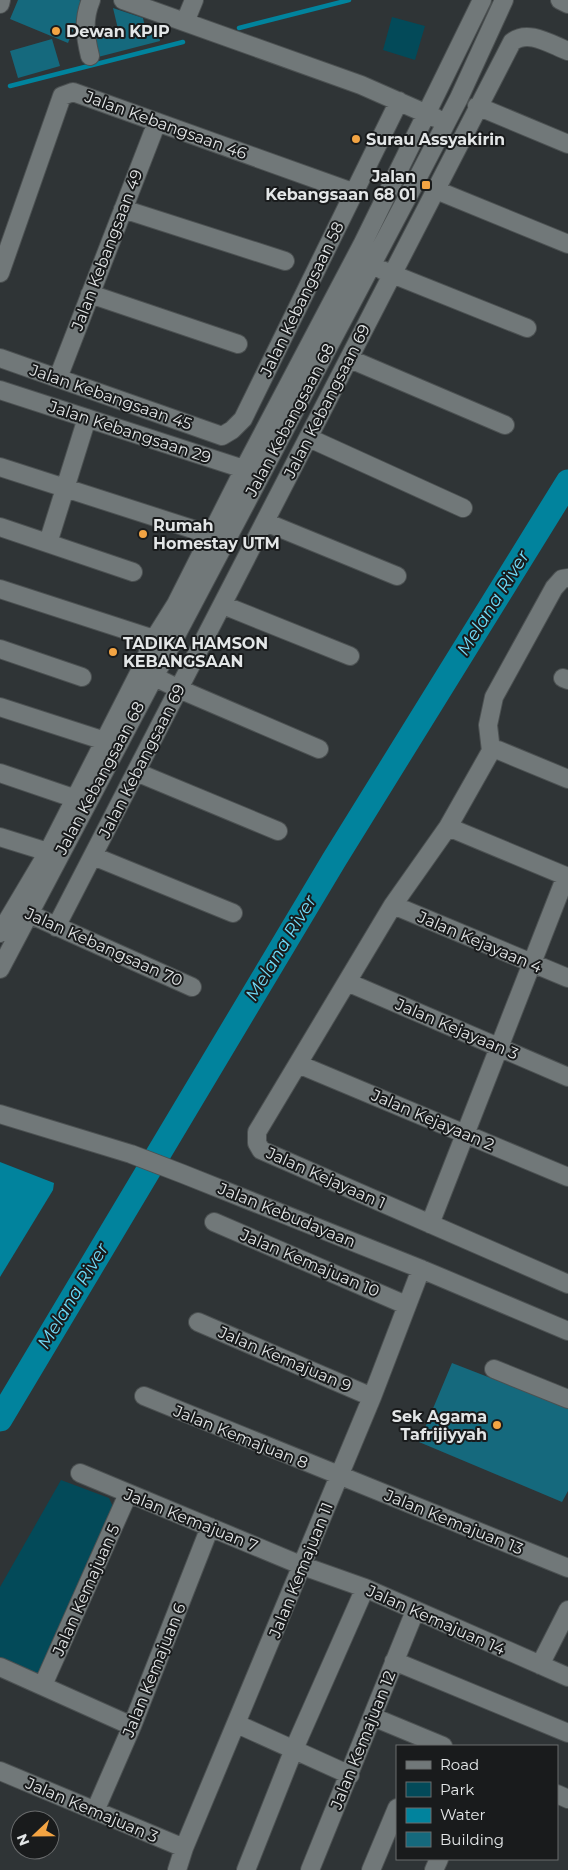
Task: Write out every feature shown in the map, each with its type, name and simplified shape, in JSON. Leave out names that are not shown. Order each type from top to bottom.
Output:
[{"type":"street","points":[[0,4],[1,0]]},
{"type":"street","points":[[90,56],[84,33],[86,11],[91,0]]},
{"type":"street","points":[[123,0],[361,85],[446,123]]},
{"type":"street","points":[[185,22],[194,0]]},
{"type":"street","name":"Jalan Kebangsaan 68","points":[[0,969],[22,910],[48,852],[82,800],[105,741],[147,673],[261,475],[446,123],[504,0]]},
{"type":"street","points":[[560,0],[568,4]]},
{"type":"street","name":"Jalan Kebangsaan 68","points":[[0,933],[22,910],[82,800],[147,673],[154,639],[176,604],[244,469],[363,243],[480,3]]},
{"type":"street","name":"Jalan Kebangsaan 69","points":[[56,927],[350,359],[477,106],[512,42],[518,37],[527,35],[568,51]]},
{"type":"street","name":"Jalan Kebangsaan 46","points":[[0,273],[62,96],[73,92],[355,193]]},
{"type":"street","name":"Jalan Kebangsaan 58","points":[[222,436],[243,420],[399,101]]},
{"type":"street","points":[[477,106],[568,144]]},
{"type":"street","name":"Jalan Kebangsaan 49","points":[[58,378],[157,122]]},
{"type":"street","points":[[436,190],[568,244]]},
{"type":"street","points":[[123,209],[285,261]]},
{"type":"street","points":[[372,266],[527,328]]},
{"type":"street","points":[[90,294],[238,344]]},
{"type":"street","name":"Jalan Kebangsaan 45","points":[[0,358],[222,436]]},
{"type":"street","points":[[350,359],[505,425]]},
{"type":"street","name":"Jalan Kebangsaan 29","points":[[0,390],[261,475]]},
{"type":"street","points":[[48,543],[87,418]]},
{"type":"street","points":[[309,438],[463,508]]},
{"type":"street","points":[[0,467],[211,535]]},
{"type":"street","points":[[265,522],[398,576]]},
{"type":"street","points":[[0,527],[133,572]]},
{"type":"street","points":[[430,1224],[567,876],[448,826],[491,751],[488,725],[494,697],[554,588],[562,579],[568,578]]},
{"type":"street","points":[[0,589],[154,639]]},
{"type":"street","points":[[223,605],[350,656]]},
{"type":"street","points":[[0,649],[82,677]]},
{"type":"street","points":[[147,673],[179,689],[319,749]]},
{"type":"street","points":[[0,708],[105,741]]},
{"type":"street","points":[[491,751],[498,750],[568,779]]},
{"type":"street","points":[[136,772],[278,831]]},
{"type":"street","points":[[0,773],[82,800]]},
{"type":"street","name":"Jalan Kejayaan 1","points":[[448,826],[392,905],[257,1132],[257,1143],[261,1150],[568,1284]]},
{"type":"street","points":[[0,837],[48,852]]},
{"type":"street","points":[[93,856],[233,913]]},
{"type":"street","name":"Jalan Kejayaan 4","points":[[392,905],[568,978]]},
{"type":"street","name":"Jalan Kebangsaan 70","points":[[22,910],[192,987]]},
{"type":"street","name":"Jalan Kejayaan 3","points":[[347,982],[568,1076]]},
{"type":"street","name":"Jalan Kejayaan 2","points":[[298,1064],[568,1177]]},
{"type":"street","name":"Jalan Kebudayaan","points":[[0,1114],[131,1154],[567,1328]]},
{"type":"street","name":"Jalan Kemajuan 10","points":[[214,1222],[406,1305]]},
{"type":"street","name":"Jalan Kemajuan 11","points":[[183,1863],[237,1724],[372,1396],[421,1269]]},
{"type":"street","name":"Jalan Kemajuan 9","points":[[198,1322],[372,1396]]},
{"type":"street","points":[[494,1369],[568,1398]]},
{"type":"street","name":"Jalan Kemajuan 8","points":[[144,1396],[339,1477]]},
{"type":"street","name":"Jalan Kemajuan 7","points":[[80,1473],[303,1566]]},
{"type":"street","name":"Jalan Kemajuan 13","points":[[339,1477],[568,1568]]},
{"type":"street","name":"Jalan Kemajuan 5","points":[[43,1685],[128,1494]]},
{"type":"street","name":"Jalan Kemajuan 6","points":[[95,1811],[132,1726],[210,1527]]},
{"type":"street","name":"Jalan Kemajuan 14","points":[[303,1566],[365,1588],[568,1677]]},
{"type":"street","points":[[246,1870],[294,1750],[365,1588]]},
{"type":"street","points":[[540,1665],[568,1610]]},
{"type":"street","name":"Jalan Kemajuan 12","points":[[310,1870],[415,1611]]},
{"type":"street","points":[[394,1661],[568,1733]]},
{"type":"street","points":[[0,1668],[43,1685],[132,1726]]},
{"type":"street","points":[[373,1717],[424,1742],[438,1745]]},
{"type":"street","points":[[237,1724],[350,1774]]},
{"type":"street","name":"Jalan Kemajuan 3","points":[[0,1771],[95,1811],[183,1863]]},
{"type":"street","points":[[371,1870],[396,1810]]},
{"type":"green space","points":[[392,17],[425,26],[415,60],[383,50]]},
{"type":"green space","points":[[61,1480],[109,1498],[113,1507],[41,1672],[32,1675],[0,1662],[0,1587]]},
{"type":"water","points":[[0,1162],[54,1183],[53,1190],[0,1277]]},
{"type":"building","name":"Dewan KPIP","points":[[18,0],[79,0],[84,2],[68,43],[10,19]]},
{"type":"building","points":[[113,8],[143,18],[145,27],[150,25],[151,31],[158,30],[160,41],[98,57],[93,34],[118,29]]},
{"type":"building","points":[[52,39],[60,66],[18,78],[10,51]]},
{"type":"building","name":"Sek Agama Tafrijiyyah","points":[[452,1363],[568,1408],[568,1491],[562,1502],[419,1442]]},
{"type":"waterway","points":[[239,28],[349,0]]},
{"type":"waterway","points":[[10,86],[183,42]]},
{"type":"waterway","name":"Melana River","points":[[0,1419],[334,860],[568,482]]},
{"type":"place","name":"Dewan KPIP","points":[[56,31]]},
{"type":"place","name":"Surau Assyakirin","points":[[356,139]]},
{"type":"place","name":"Jalan Kebangsaan 68 01","points":[[426,185]]},
{"type":"place","name":"Rumah Homestay UTM","points":[[143,534]]},
{"type":"place","name":"TADIKA HAMSON KEBANGSAAN","points":[[113,652]]},
{"type":"place","name":"Sek Agama Tafrijiyyah","points":[[497,1425]]}]
